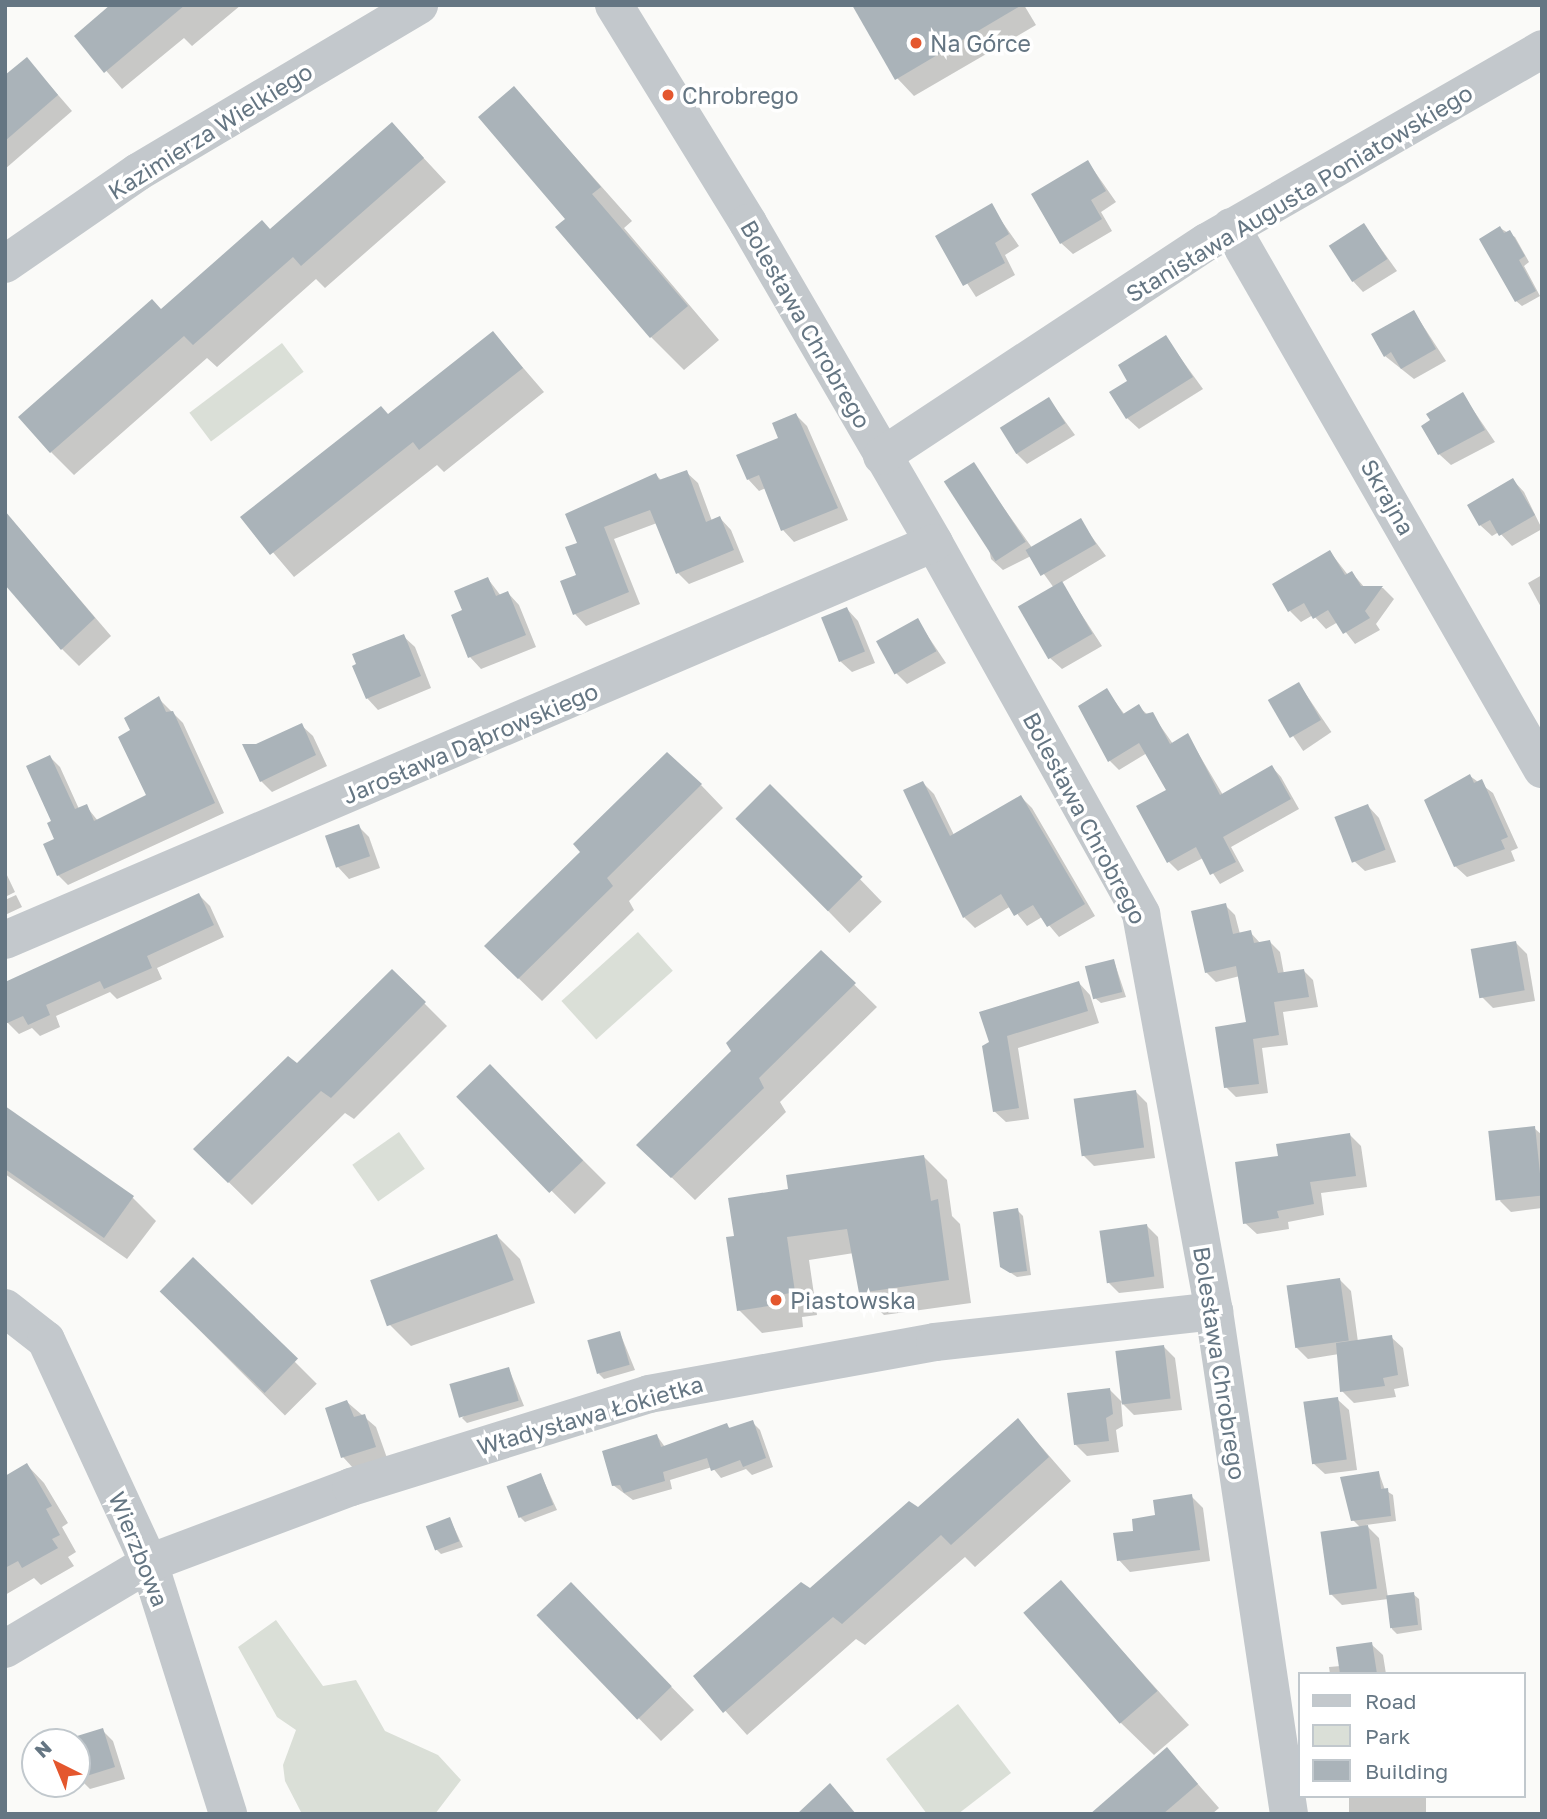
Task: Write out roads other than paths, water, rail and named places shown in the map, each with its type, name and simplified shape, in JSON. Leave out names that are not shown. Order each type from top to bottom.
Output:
[{"type":"street","name":"Kazimierza Wielkiego","points":[[5,264],[138,172],[419,5]]},
{"type":"street","name":"Bolesława Chrobrego","points":[[614,5],[748,223],[934,543],[1141,915],[1214,1311],[1289,1814]]},
{"type":"street","name":"Stanisława Augusta Poniatowskiego","points":[[882,456],[1231,228],[1542,49]]},
{"type":"street","name":"Skrajna","points":[[1231,228],[1542,769]]},
{"type":"street","name":"Jarosława Dąbrowskiego","points":[[5,940],[934,543]]},
{"type":"street","name":"Wierzbowa","points":[[5,1308],[46,1340],[149,1563],[229,1814]]},
{"type":"street","name":"Władysława Łokietka","points":[[5,1649],[149,1563],[351,1487],[649,1394],[724,1377],[935,1342],[1214,1311]]},
{"type":"place","name":"Na Górce","points":[[916,43]]},
{"type":"place","name":"Chrobrego","points":[[668,95]]},
{"type":"place","name":"Piastowska","points":[[776,1300]]}]
